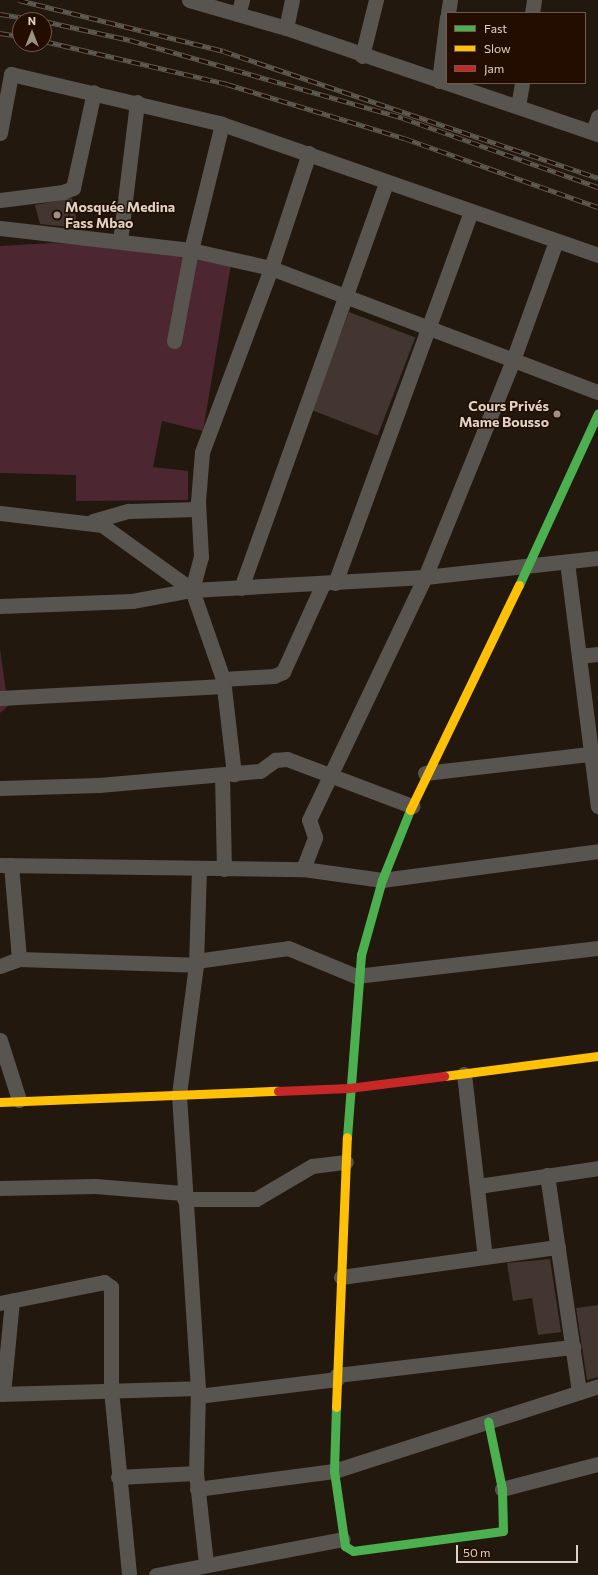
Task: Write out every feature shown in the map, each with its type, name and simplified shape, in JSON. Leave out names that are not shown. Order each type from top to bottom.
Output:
[{"type":"street","points":[[189,0],[240,7],[286,28],[362,56],[446,83]]},
{"type":"street","points":[[286,28],[292,0]]},
{"type":"street","points":[[362,56],[376,0]]},
{"type":"street","points":[[448,12],[450,0]]},
{"type":"street","points":[[532,12],[534,0]]},
{"type":"street","points":[[439,81],[446,25]]},
{"type":"street","points":[[0,133],[11,74],[137,102],[222,124],[309,152],[386,182],[598,255]]},
{"type":"street","points":[[448,84],[596,133],[598,117]]},
{"type":"street","points":[[518,106],[522,84]]},
{"type":"street","points":[[0,200],[63,192],[72,188],[94,92]]},
{"type":"street","points":[[120,241],[137,102]]},
{"type":"street","points":[[174,341],[191,250],[222,124]]},
{"type":"street","points":[[192,590],[201,558],[198,509],[202,452],[271,268],[309,152]]},
{"type":"street","points":[[241,588],[386,182]]},
{"type":"street","points":[[0,698],[224,682],[274,676],[283,672],[329,584],[428,328],[470,211]]},
{"type":"street","points":[[0,228],[191,250],[271,268],[346,295],[428,328],[598,392]]},
{"type":"street","points":[[303,869],[315,837],[309,820],[424,577],[513,360],[556,241]]},
{"type":"street","points":[[488,1422],[502,1489],[504,1525],[500,1533],[353,1551],[345,1546],[334,1471],[349,1088],[356,976],[382,880],[425,773],[528,568],[598,413]]},
{"type":"street","points":[[0,513],[93,521],[129,511],[198,509]]},
{"type":"street","points":[[93,521],[130,542],[192,590],[224,682],[228,774],[224,869]]},
{"type":"street","points":[[0,606],[132,601],[192,590],[329,584],[424,577],[528,568],[598,558]]},
{"type":"street","points":[[567,562],[579,656],[595,754],[598,806]]},
{"type":"street","points":[[579,656],[598,654]]},
{"type":"street","points":[[425,773],[595,754]]},
{"type":"street","points":[[0,788],[99,785],[260,772],[280,758],[412,806]]},
{"type":"street","points":[[19,959],[5,865],[199,869],[303,869],[382,880],[598,851]]},
{"type":"street","points":[[199,869],[196,963],[179,1095],[183,1196],[198,1392],[196,1473],[206,1564]]},
{"type":"street","points":[[0,966],[19,959],[196,963],[288,948],[356,976],[598,948]]},
{"type":"street","points":[[0,1040],[19,1100]]},
{"type":"street","points":[[0,1102],[19,1100],[349,1088],[598,1056]]},
{"type":"street","points":[[464,1074],[485,1257]]},
{"type":"street","points":[[0,1188],[95,1186],[183,1196],[256,1199],[312,1166],[346,1162]]},
{"type":"street","points":[[478,1186],[598,1168]]},
{"type":"street","points":[[547,1175],[579,1392]]},
{"type":"street","points":[[341,1278],[558,1247]]},
{"type":"street","points":[[130,1575],[118,1477],[111,1390],[112,1292],[109,1283],[6,1301],[1,1394],[111,1390],[198,1392],[337,1377],[572,1347]]},
{"type":"street","points":[[197,1489],[334,1471],[598,1386]]},
{"type":"street","points":[[502,1489],[598,1464]]},
{"type":"street","points":[[118,1477],[196,1473]]},
{"type":"street","points":[[156,1575],[206,1564],[343,1539]]},
{"type":"shaded area","points":[[53,243],[165,249],[231,264],[203,431],[162,421],[153,467],[188,471],[188,500],[76,501],[76,475],[0,473],[0,246]]},
{"type":"shaded area","points":[[0,649],[8,706],[0,713]]},
{"type":"building","name":"Mosquée Medina Fass Mbao","points":[[72,198],[78,228],[40,224],[35,205]]},
{"type":"building","points":[[349,312],[415,337],[378,435],[311,410]]},
{"type":"building","points":[[550,1259],[561,1332],[538,1335],[532,1298],[513,1301],[507,1263]]},
{"type":"building","points":[[598,1305],[598,1377],[587,1380],[576,1308]]},
{"type":"railway","points":[[19,0],[223,51],[598,178]]},
{"type":"railway","points":[[0,14],[12,16]]},
{"type":"railway","points":[[52,23],[130,40],[403,118],[598,187]]},
{"type":"railway","points":[[0,33],[12,35]]},
{"type":"railway","points":[[52,43],[227,84],[404,138],[598,207]]},
{"type":"traffic: fast","points":[[519,585],[598,413]]},
{"type":"traffic: fast","points":[[347,1137],[361,955],[382,880],[410,810]]},
{"type":"traffic: fast","points":[[336,1407],[334,1471],[345,1546],[353,1551],[503,1531],[502,1489],[488,1421]]},
{"type":"traffic: slow","points":[[410,810],[519,585]]},
{"type":"traffic: slow","points":[[444,1076],[598,1056]]},
{"type":"traffic: slow","points":[[0,1102],[278,1091]]},
{"type":"traffic: slow","points":[[336,1407],[347,1137]]},
{"type":"traffic: jam","points":[[278,1091],[349,1088],[444,1076]]},
{"type":"place","name":"Mosquée Medina Fass Mbao","points":[[57,215]]},
{"type":"place","name":"Cours Privés Mame Bousso","points":[[557,414]]}]
